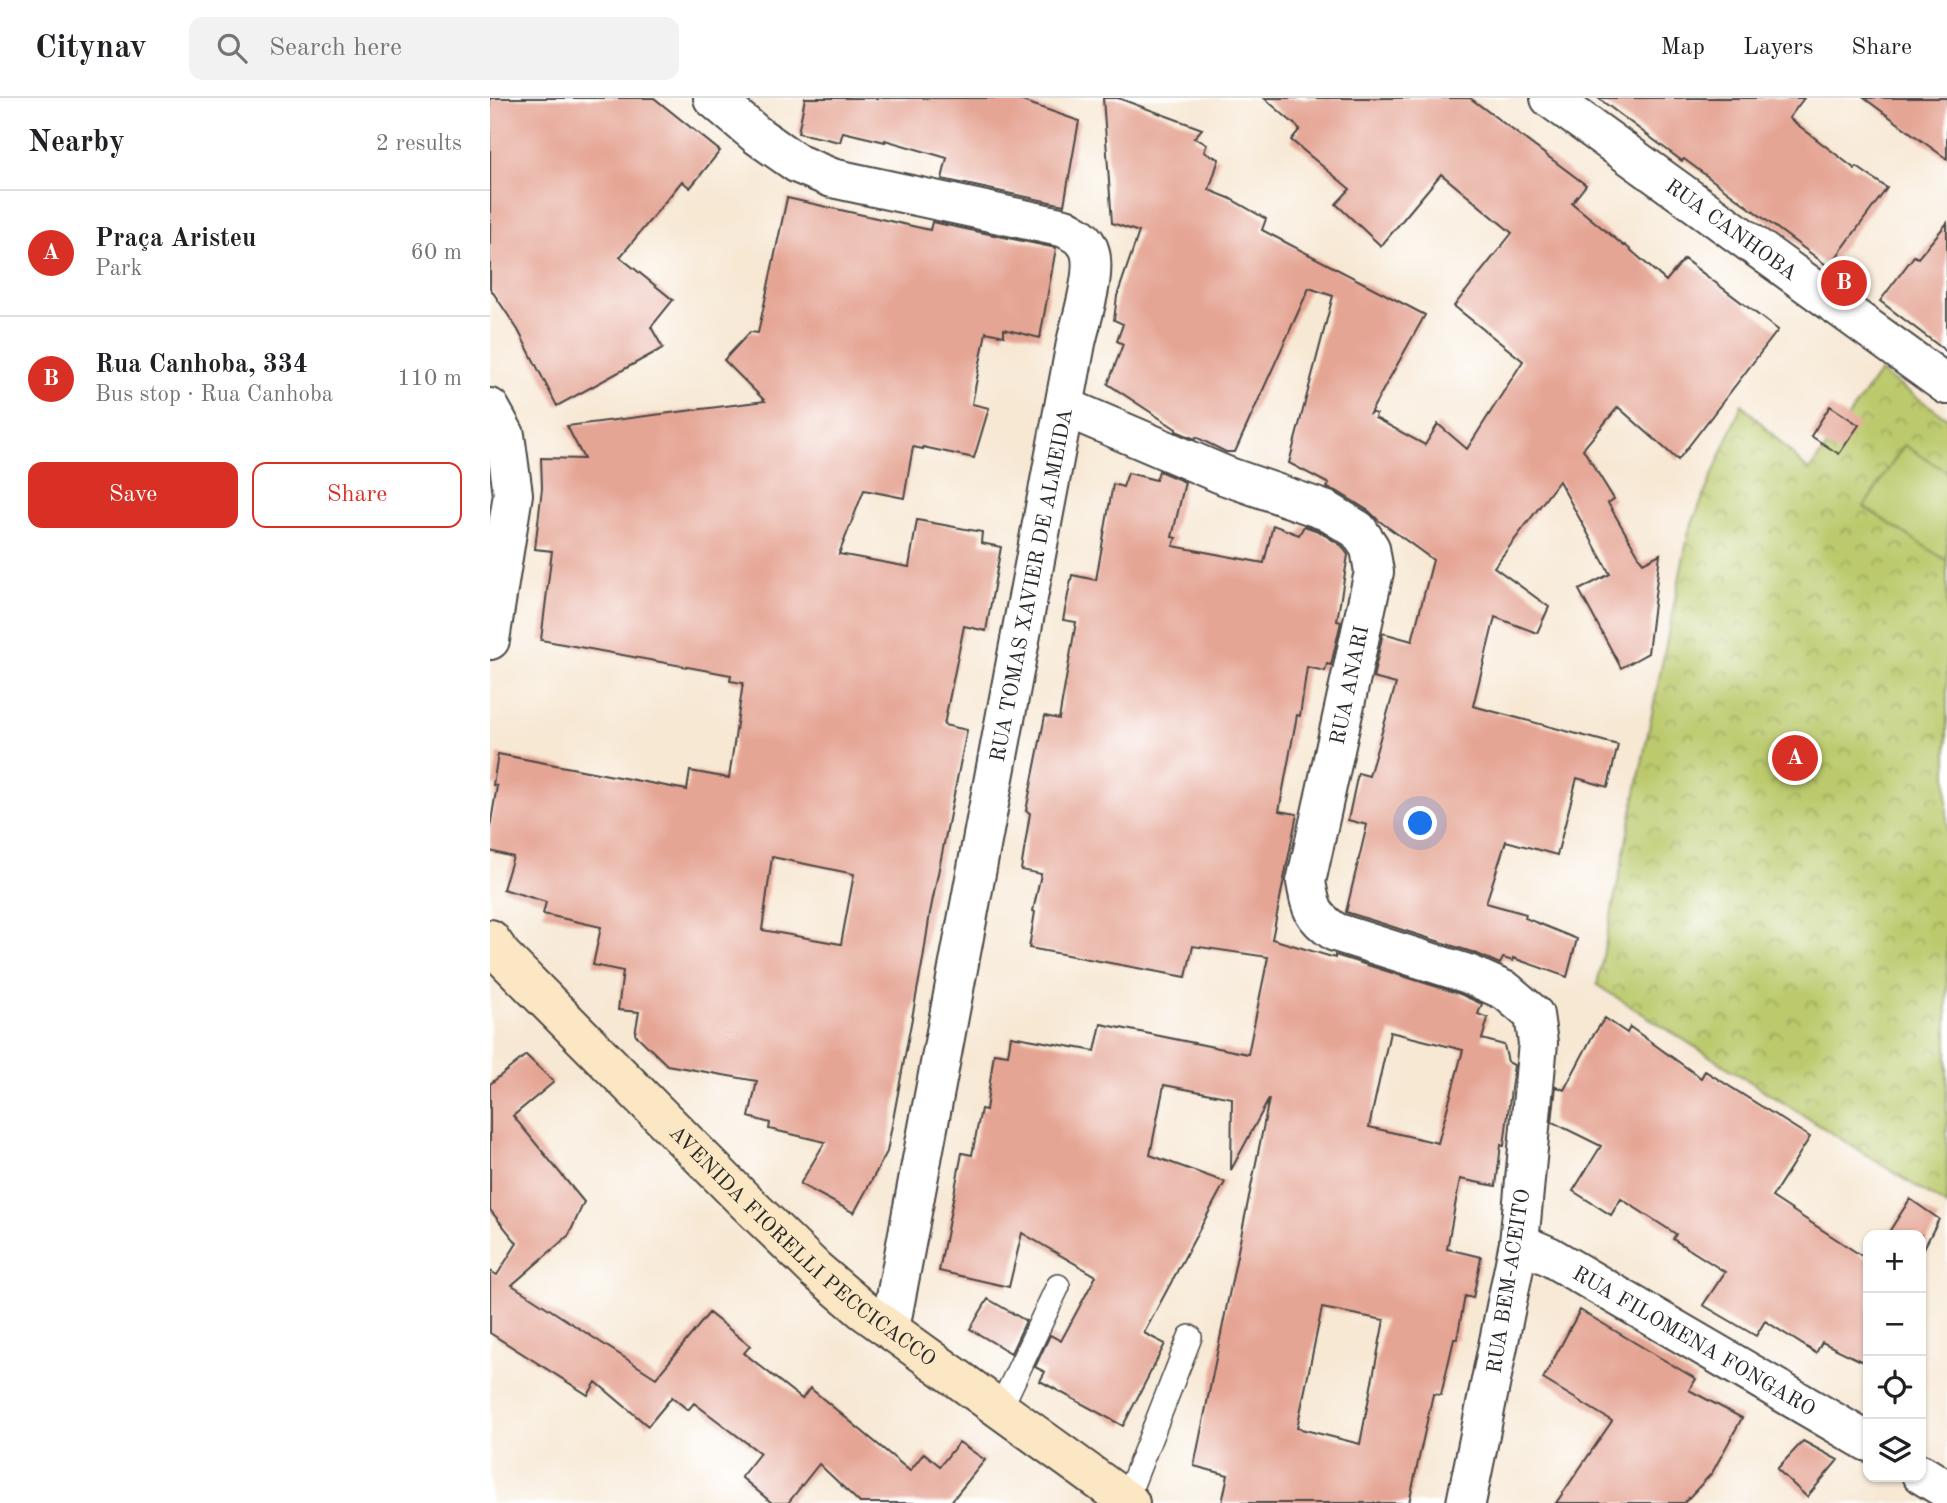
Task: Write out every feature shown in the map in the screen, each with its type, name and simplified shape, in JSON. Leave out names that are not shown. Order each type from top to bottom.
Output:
[{"type":"main road","name":"AVENIDA FIORELLI PECCICACCO","points":[[494,948],[744,1201],[816,1270],[863,1310],[1128,1502]]},
{"type":"street","name":"RUA TOMAS XAVIER DE ALMEIDA","points":[[713,98],[758,136],[798,164],[832,178],[1065,228],[1079,235],[1087,246],[1092,261],[890,1329]]},
{"type":"street","name":"RUA CANHOBA","points":[[1550,98],[1947,385]]},
{"type":"street","name":"RUA ANARI","points":[[1065,407],[1226,476],[1326,511],[1358,530],[1370,548],[1374,572],[1307,882],[1310,903],[1318,920],[1335,933],[1468,974],[1506,991],[1534,1015]]},
{"type":"street","points":[[490,408],[505,435],[513,494],[490,640]]},
{"type":"street","name":"RUA BEM-ACEITO","points":[[1466,1503],[1519,1243],[1538,1044],[1534,1015]]},
{"type":"street","name":"RUA FILOMENA FONGARO","points":[[1519,1243],[1549,1256],[1863,1439]]},
{"type":"street","points":[[1926,1477],[1947,1490]]},
{"type":"lane","points":[[1000,1409],[1058,1286]]},
{"type":"lane","points":[[1128,1502],[1190,1337]]},
{"type":"green space","points":[[1880,372],[1947,418],[1947,1206],[1597,985],[1689,531],[1742,404],[1809,471]]},
{"type":"green space","points":[[1904,445],[1947,472],[1947,561],[1864,507]]},
{"type":"building","points":[[490,98],[654,98],[720,151],[690,188],[682,181],[620,257],[673,300],[651,327],[663,348],[557,406],[518,330],[490,288]]},
{"type":"building","points":[[805,98],[1014,98],[1079,121],[1064,205],[942,179],[947,158],[885,140],[843,132],[840,142],[798,133]]},
{"type":"building","points":[[1103,98],[1118,98],[1202,129],[1194,138],[1207,144],[1204,152],[1219,159],[1209,190],[1266,219],[1262,230],[1425,315],[1369,415],[1371,412],[1376,414],[1375,418],[1425,445],[1438,424],[1467,449],[1523,361],[1454,306],[1512,233],[1441,174],[1381,246],[1336,204],[1350,189],[1291,140],[1300,129],[1264,98],[1470,98],[1586,185],[1572,203],[1666,281],[1684,259],[1778,330],[1678,460],[1618,407],[1583,449],[1614,499],[1608,503],[1643,563],[1660,554],[1648,653],[1621,668],[1579,590],[1610,574],[1559,481],[1494,567],[1549,607],[1537,633],[1495,617],[1473,706],[1618,745],[1608,787],[1577,778],[1557,855],[1506,841],[1486,903],[1526,914],[1525,918],[1577,939],[1567,977],[1513,958],[1513,961],[1503,958],[1500,964],[1475,953],[1346,912],[1367,825],[1348,820],[1358,773],[1369,776],[1396,684],[1373,678],[1383,633],[1412,641],[1433,560],[1369,511],[1327,488],[1329,484],[1289,463],[1333,296],[1309,288],[1235,452],[1226,452],[1196,437],[1195,439],[1176,431],[1108,384],[1123,344],[1117,341],[1123,324],[1114,320],[1117,296],[1139,232],[1112,223]]},
{"type":"building","points":[[1598,98],[1804,98],[1789,118],[1855,169],[1857,167],[1887,188],[1829,267]]},
{"type":"building","points":[[1864,98],[1947,98],[1947,159],[1922,141]]},
{"type":"building","points":[[787,198],[930,230],[932,222],[1056,248],[1040,338],[1004,329],[1004,336],[986,332],[972,404],[989,408],[974,458],[913,447],[904,498],[864,490],[839,554],[909,567],[917,520],[982,532],[981,543],[1001,547],[986,631],[964,626],[944,725],[967,730],[930,913],[887,1152],[854,1213],[800,1184],[825,1142],[769,1129],[770,1123],[749,1117],[757,1081],[667,1065],[635,1034],[639,1012],[618,1010],[623,971],[593,965],[601,927],[543,914],[546,902],[503,889],[513,857],[490,851],[490,827],[497,786],[493,785],[498,754],[687,790],[690,771],[729,778],[743,683],[730,681],[731,675],[541,640],[552,551],[535,549],[542,488],[541,458],[584,459],[567,426],[765,401],[724,360],[750,332],[758,333]],"holes":[[[772,857],[854,874],[841,944],[762,930]]]},
{"type":"building","points":[[1947,223],[1947,352],[1880,301],[1914,256],[1918,258]]},
{"type":"building","points":[[1830,406],[1859,425],[1839,454],[1811,436]]},
{"type":"building","points":[[1159,471],[1185,482],[1172,537],[1176,538],[1173,546],[1264,563],[1273,525],[1299,535],[1304,526],[1342,546],[1348,555],[1337,621],[1341,622],[1331,665],[1327,664],[1325,671],[1307,667],[1300,716],[1297,715],[1279,811],[1297,814],[1272,939],[1335,958],[1335,955],[1460,994],[1482,1004],[1478,1014],[1488,1018],[1482,1039],[1504,1045],[1508,1062],[1514,1065],[1496,1186],[1460,1179],[1447,1249],[1481,1257],[1473,1298],[1465,1296],[1457,1339],[1454,1339],[1441,1395],[1433,1394],[1409,1503],[1222,1503],[1228,1475],[1194,1466],[1269,1099],[1231,1170],[1232,1098],[1164,1085],[1150,1155],[1225,1182],[1144,1333],[1165,1344],[1123,1426],[1040,1381],[1045,1372],[1035,1367],[1050,1335],[1061,1341],[1096,1276],[1022,1233],[1009,1287],[939,1271],[962,1153],[972,1155],[981,1109],[986,1110],[994,1053],[1008,1055],[1011,1036],[1095,1051],[1101,1024],[1248,1054],[1268,957],[1193,946],[1186,977],[1029,948],[1041,874],[1021,870],[1030,813],[1026,811],[1045,716],[1059,719],[1076,622],[1063,620],[1072,575],[1096,580],[1113,484],[1123,487],[1128,473],[1156,480]],"holes":[[[1390,1032],[1463,1050],[1438,1143],[1369,1127]],[[1322,1308],[1384,1320],[1360,1444],[1297,1428]]]},
{"type":"building","points":[[1605,1018],[1627,1033],[1630,1027],[1701,1078],[1705,1071],[1810,1137],[1772,1197],[1863,1257],[1863,1362],[1822,1342],[1816,1353],[1765,1321],[1756,1336],[1703,1305],[1725,1272],[1673,1239],[1676,1234],[1621,1199],[1611,1215],[1573,1191],[1601,1146],[1552,1122],[1556,1086],[1564,1090]]},
{"type":"building","points":[[526,1055],[554,1082],[513,1116],[584,1202],[569,1235],[512,1285],[656,1378],[709,1313],[750,1346],[744,1353],[802,1399],[810,1388],[910,1471],[924,1453],[940,1466],[959,1442],[985,1460],[950,1503],[860,1503],[819,1464],[788,1503],[772,1503],[741,1477],[760,1453],[694,1403],[688,1410],[672,1397],[648,1426],[596,1382],[588,1395],[490,1333],[490,1271],[497,1275],[517,1243],[490,1210],[490,1084]]},
{"type":"building","points":[[1910,1199],[1939,1219],[1926,1244],[1926,1230],[1890,1230]]},
{"type":"building","points":[[988,1299],[1026,1321],[1011,1353],[970,1329]]},
{"type":"building","points":[[1580,1310],[1696,1379],[1689,1390],[1742,1418],[1712,1473],[1684,1503],[1556,1503],[1612,1421],[1543,1379]]},
{"type":"building","points":[[1803,1441],[1838,1460],[1807,1497],[1777,1469]]},
{"type":"place","name":"Rua Canhoba, 334","points":[[1844,283]]},
{"type":"place","name":"Praça Aristeu","points":[[1795,758]]}]
